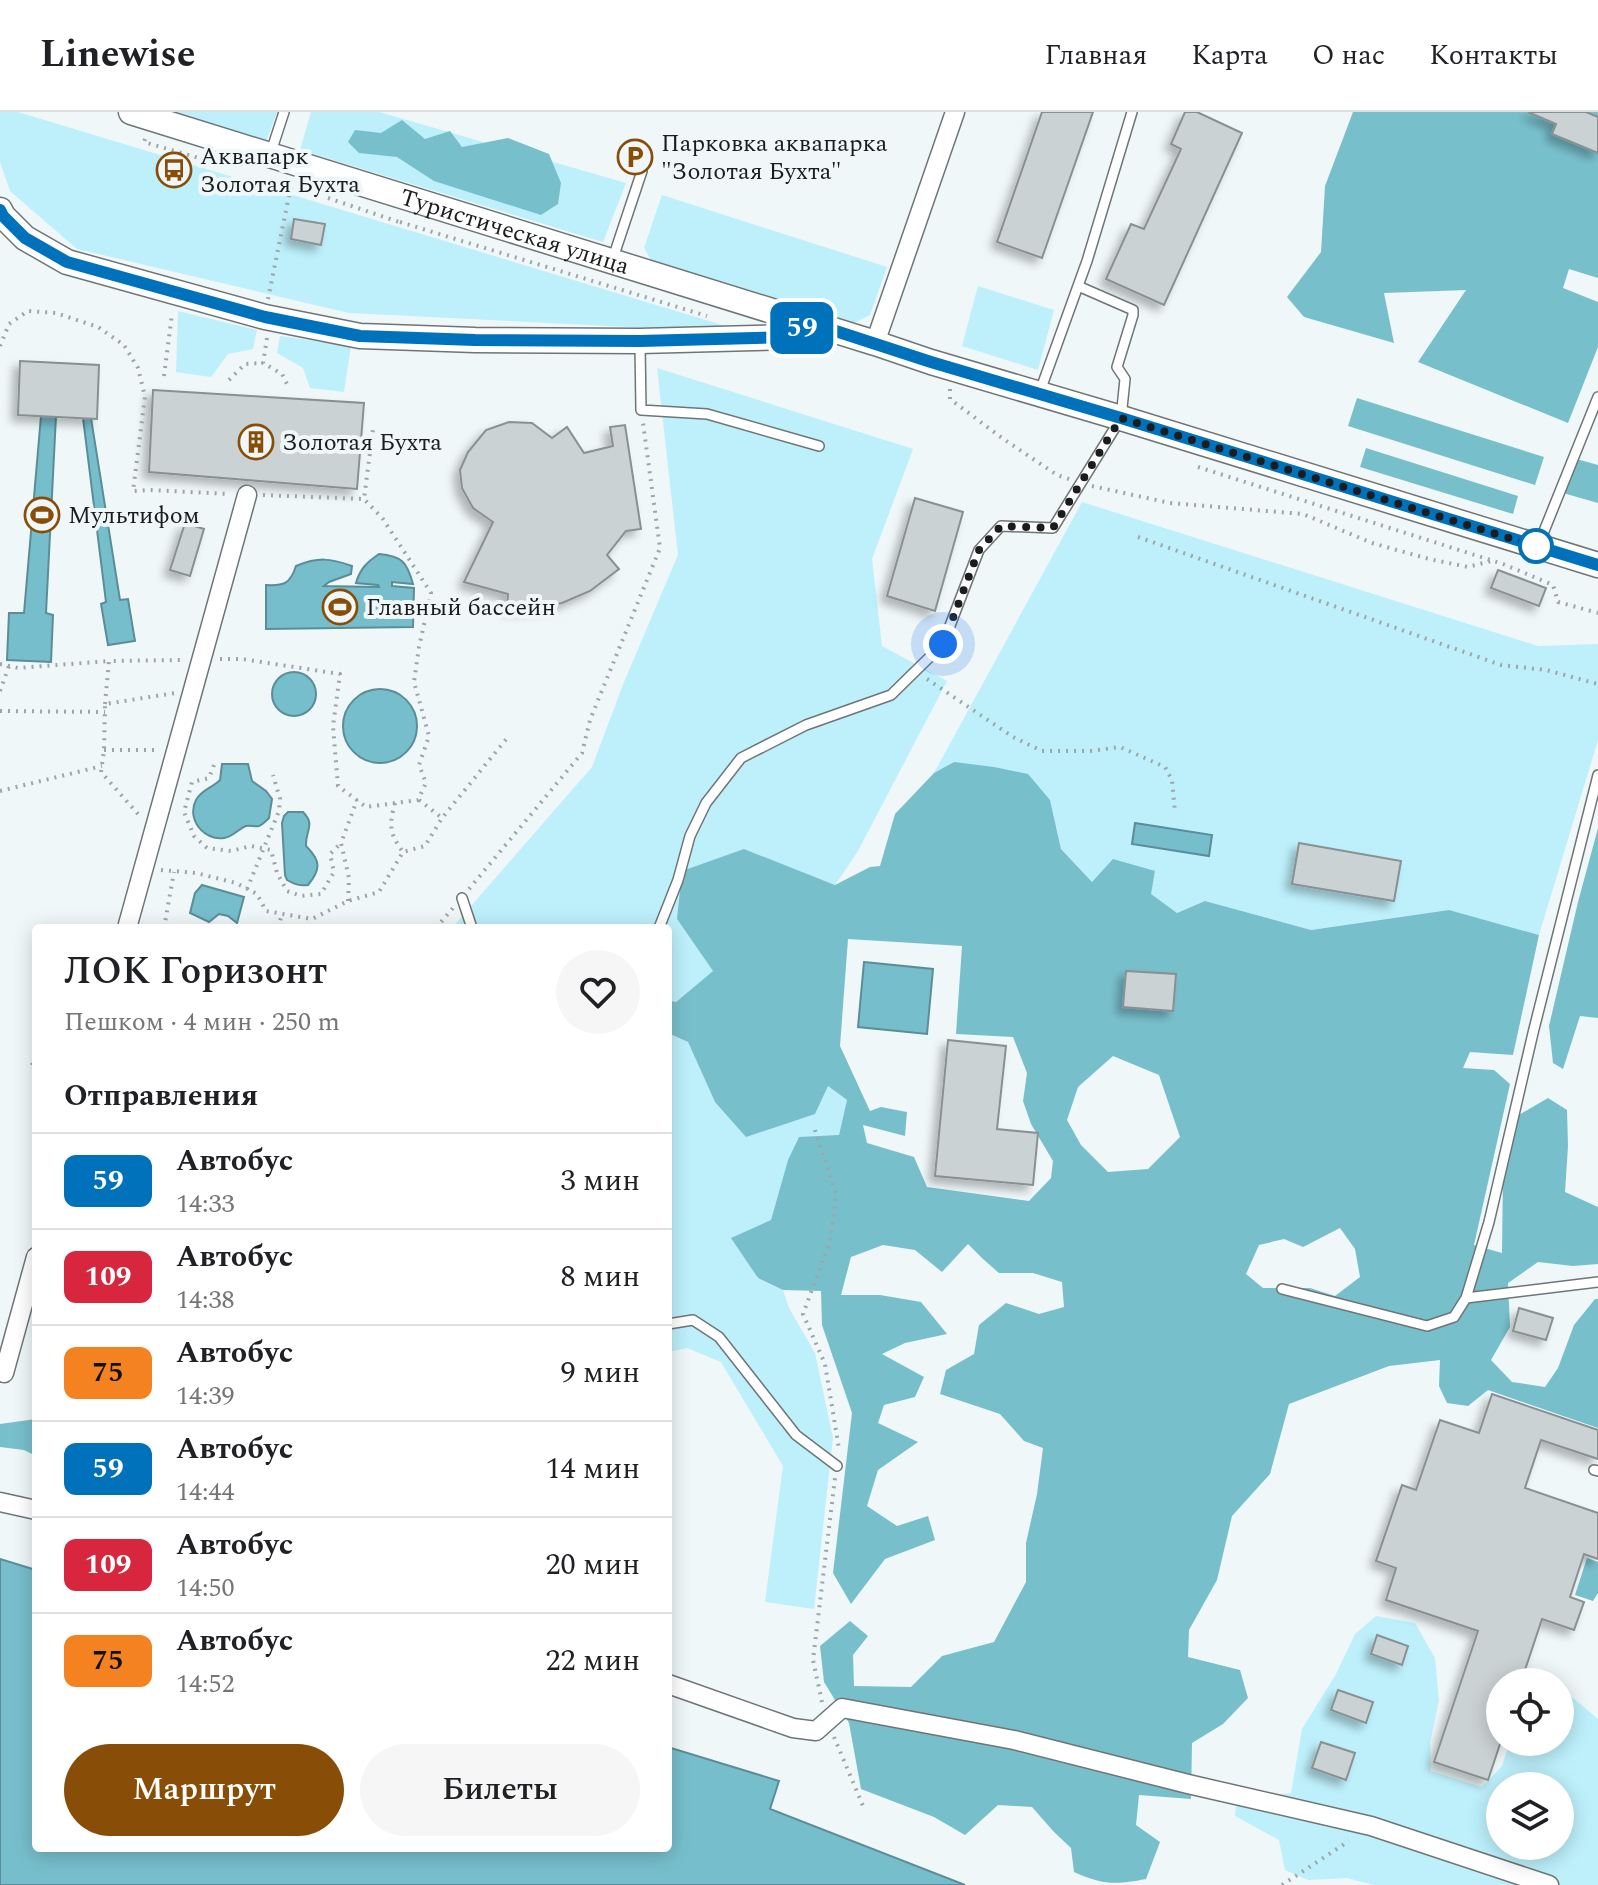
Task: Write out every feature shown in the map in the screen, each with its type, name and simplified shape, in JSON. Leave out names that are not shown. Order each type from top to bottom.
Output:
[{"type":"street","points":[[875,343],[955,112]]},
{"type":"street","name":"Туристическая улица","points":[[141,115],[931,362],[1598,565]]},
{"type":"street","points":[[1,219],[25,238],[67,262],[265,317],[360,336],[640,341],[795,337],[808,322]]},
{"type":"street","points":[[128,924],[247,495]]},
{"type":"street","points":[[4,1373],[32,1272]]},
{"type":"street","points":[[0,1502],[32,1509]]},
{"type":"street","points":[[672,1685],[793,1728],[816,1731],[842,1708],[1014,1740],[1371,1826],[1549,1885]]},
{"type":"lane","points":[[270,155],[284,112]]},
{"type":"lane","points":[[1039,394],[1078,286],[1132,112]]},
{"type":"lane","points":[[612,261],[642,171]]},
{"type":"lane","points":[[661,924],[678,880],[690,836],[706,803],[741,758],[806,725],[891,695],[943,644],[979,550],[1001,526],[1053,528],[1121,418],[1125,379],[1117,367],[1133,315],[1133,310],[1078,286]]},
{"type":"lane","points":[[640,341],[641,410],[707,414],[819,446]]},
{"type":"lane","points":[[1538,547],[1598,397]]},
{"type":"lane","points":[[1282,1289],[1427,1326],[1454,1317],[1466,1298],[1489,1222],[1598,775]]},
{"type":"lane","points":[[462,898],[471,924]]},
{"type":"lane","points":[[1466,1298],[1598,1282]]},
{"type":"lane","points":[[672,1323],[693,1320],[719,1337],[796,1435],[837,1466]]},
{"type":"path","points":[[141,115],[144,142],[203,160]]},
{"type":"path","points":[[263,363],[268,325],[265,317],[291,186],[277,182]]},
{"type":"path","points":[[400,222],[716,319]]},
{"type":"path","points":[[164,376],[172,291]]},
{"type":"path","points":[[0,346],[9,324],[28,311],[56,313],[98,327],[124,345],[138,368],[145,397],[133,491],[364,499],[383,519],[431,593],[414,682],[429,736],[419,765],[426,783],[418,800]]},
{"type":"path","points":[[229,380],[245,364],[263,363],[282,374],[289,388]]},
{"type":"path","points":[[950,389],[950,399],[1002,438],[1057,475],[1081,483],[1170,503],[1303,514],[1372,543],[1429,559],[1468,567],[1494,561]]},
{"type":"path","points":[[439,924],[582,753],[590,720],[660,548],[641,410]]},
{"type":"path","points":[[364,499],[373,429]]},
{"type":"path","points":[[1195,466],[1494,561],[1553,585],[1558,602],[1598,613]]},
{"type":"path","points":[[1138,537],[1501,665],[1546,670],[1598,684]]},
{"type":"path","points":[[0,664],[18,668],[109,661],[242,659],[340,674],[333,726],[338,786],[366,807],[418,800],[442,818]]},
{"type":"path","points":[[109,661],[101,772],[153,831]]},
{"type":"path","points":[[0,691],[9,666]]},
{"type":"path","points":[[915,671],[1013,737],[1042,751],[1090,751],[1120,747],[1165,767],[1172,780],[1175,812]]},
{"type":"path","points":[[105,704],[192,690]]},
{"type":"path","points":[[0,711],[105,712]]},
{"type":"path","points":[[145,862],[164,871],[196,873],[236,883],[257,894],[266,911],[312,919],[348,901],[379,892],[403,852],[425,846],[442,818],[508,737]]},
{"type":"path","points":[[104,750],[175,750]]},
{"type":"path","points":[[214,765],[209,778],[192,782],[184,812],[194,836],[207,848],[231,851],[251,846],[271,850],[277,873],[287,891],[301,896],[321,894],[334,872],[330,854],[341,843],[357,800]]},
{"type":"path","points":[[0,791],[102,766]]},
{"type":"path","points":[[247,889],[279,811],[280,799],[273,775]]},
{"type":"path","points":[[395,803],[391,819],[392,837],[403,852]]},
{"type":"path","points":[[341,843],[349,878],[348,901]]},
{"type":"path","points":[[165,924],[174,872]]},
{"type":"path","points":[[279,924],[282,914]]},
{"type":"path","points":[[1282,1885],[1371,1826]]},
{"type":"shaded area","points":[[0,112],[18,112],[729,327],[727,332],[349,313],[77,249],[10,191],[0,162]]},
{"type":"shaded area","points":[[171,112],[277,112],[266,142]]},
{"type":"shaded area","points":[[311,112],[379,112],[626,183],[603,242],[300,150]]},
{"type":"shaded area","points":[[1353,112],[1598,112],[1598,278],[1569,269],[1563,288],[1598,302],[1598,347],[1568,423],[1418,362],[1466,290],[1384,293],[1394,343],[1304,317],[1287,297],[1321,252],[1325,186]]},
{"type":"shaded area","points":[[402,120],[425,139],[450,131],[462,147],[508,138],[549,154],[561,183],[558,204],[541,215],[434,181],[397,157],[359,153],[348,142],[355,130],[381,133]]},
{"type":"shaded area","points":[[662,195],[887,267],[870,315],[854,323],[651,260],[644,248]]},
{"type":"shaded area","points":[[978,286],[1054,310],[1038,370],[962,346]]},
{"type":"shaded area","points":[[178,311],[257,330],[253,349],[228,354],[211,377],[176,372]]},
{"type":"shaded area","points":[[280,336],[351,346],[344,392],[310,388],[303,368],[277,353]]},
{"type":"shaded area","points":[[657,368],[913,449],[872,559],[882,646],[947,681],[858,851],[835,885],[744,849],[677,919],[713,971],[676,1002],[672,1001],[672,924],[455,924],[592,767],[678,555]]},
{"type":"shaded area","points":[[1357,398],[1544,457],[1535,485],[1348,426]]},
{"type":"shaded area","name":"Мультифом","points":[[41,416],[56,416],[46,613],[53,615],[51,662],[7,660],[9,613],[24,613]]},
{"type":"shaded area","points":[[83,418],[91,418],[120,600],[128,599],[135,641],[108,645],[101,604],[106,602]]},
{"type":"shaded area","points":[[1366,448],[1518,496],[1513,514],[1360,467]]},
{"type":"shaded area","points":[[1573,458],[1598,465],[1598,503],[1563,493]]},
{"type":"shaded area","points":[[1082,502],[1538,646],[1598,644],[1598,740],[1539,935],[1449,910],[1311,930],[1205,901],[1177,913],[1150,894],[1155,872],[1092,882],[1061,849],[1050,800],[954,762],[934,773]]},
{"type":"shaded area","name":"Главный бассейн","points":[[379,554],[393,556],[408,570],[413,584],[392,582],[392,586],[414,588],[413,627],[266,629],[266,585],[286,583],[296,566],[324,560],[352,566],[351,574],[324,586],[379,587],[356,583],[364,566]]},
{"type":"shaded area","points":[[294,672],[310,678],[316,694],[310,710],[294,716],[278,710],[272,694],[278,678]]},
{"type":"shaded area","points":[[380,689],[394,692],[406,700],[414,712],[417,726],[414,740],[406,752],[394,760],[380,763],[366,760],[354,752],[346,740],[343,726],[346,712],[354,700],[366,692]]},
{"type":"shaded area","points":[[954,762],[994,767],[1028,774],[1050,800],[1061,849],[1092,882],[1113,859],[1155,871],[1151,894],[1177,913],[1205,901],[1311,930],[1449,910],[1539,935],[1513,1055],[1470,1052],[1463,1068],[1494,1070],[1510,1084],[1474,1245],[1502,1253],[1503,1172],[1517,1116],[1548,1098],[1567,1110],[1565,1192],[1598,1207],[1598,1264],[1573,1266],[1538,1262],[1508,1283],[1510,1327],[1491,1360],[1512,1382],[1545,1387],[1558,1368],[1574,1325],[1598,1299],[1598,1428],[1488,1390],[1468,1406],[1447,1403],[1439,1386],[1440,1360],[1389,1366],[1289,1404],[1270,1474],[1232,1516],[1217,1580],[1189,1630],[1188,1657],[1240,1670],[1248,1698],[1223,1724],[1192,1743],[1191,1799],[1139,1795],[1136,1825],[1160,1842],[1146,1879],[1109,1883],[1074,1872],[1071,1848],[1032,1807],[998,1805],[965,1835],[934,1817],[861,1789],[849,1723],[824,1682],[820,1646],[850,1621],[868,1636],[853,1655],[854,1686],[911,1687],[942,1656],[994,1642],[1026,1582],[1026,1543],[1043,1448],[1024,1441],[1000,1414],[940,1394],[946,1370],[974,1354],[979,1325],[1006,1303],[1039,1314],[1064,1307],[1062,1282],[1033,1273],[999,1273],[968,1244],[942,1272],[915,1250],[883,1245],[851,1257],[841,1295],[880,1295],[921,1302],[947,1334],[905,1343],[882,1354],[924,1377],[915,1397],[884,1405],[878,1423],[918,1442],[878,1470],[867,1506],[897,1526],[928,1516],[935,1540],[885,1559],[851,1604],[833,1573],[852,1413],[822,1325],[821,1291],[783,1290],[758,1278],[731,1238],[771,1220],[788,1160],[799,1137],[839,1135],[847,1100],[828,1086],[815,1114],[746,1137],[715,1102],[688,1042],[672,1035],[672,1001],[676,1002],[713,971],[677,919],[682,871],[744,849],[835,885],[870,867],[880,866],[895,814],[934,773]],"holes":[[[848,939],[962,946],[956,1034],[1013,1037],[1027,1073],[1023,1101],[1031,1124],[1053,1161],[1051,1178],[1029,1201],[927,1187],[914,1157],[867,1143],[863,1125],[905,1136],[907,1112],[881,1107],[870,1111],[840,1046]],[[1113,1056],[1159,1075],[1180,1137],[1148,1169],[1108,1172],[1081,1145],[1067,1120],[1078,1087]],[[1340,1228],[1355,1249],[1360,1277],[1335,1296],[1310,1288],[1263,1288],[1246,1274],[1259,1245],[1284,1239],[1303,1247]]]},
{"type":"shaded area","points":[[222,764],[248,764],[252,781],[272,799],[269,818],[262,825],[246,826],[227,837],[217,838],[199,827],[193,814],[196,800],[220,780]]},
{"type":"shaded area","points":[[288,812],[303,812],[309,821],[306,846],[318,865],[308,885],[292,883],[285,875],[282,823]]},
{"type":"shaded area","points":[[1135,823],[1212,835],[1209,856],[1132,844]]},
{"type":"shaded area","points":[[1598,828],[1598,1018],[1580,1016],[1563,1069],[1553,1063],[1549,1026]]},
{"type":"shaded area","points":[[202,885],[244,897],[237,923],[219,914],[209,922],[190,913],[195,893]]},
{"type":"shaded area","points":[[864,962],[933,969],[927,1034],[858,1027]]},
{"type":"shaded area","points":[[672,1035],[688,1042],[715,1102],[828,1086],[847,1100],[839,1135],[788,1160],[757,1278],[783,1290],[789,1308],[815,1353],[833,1438],[814,1609],[765,1602],[783,1466],[721,1362],[687,1348],[672,1351]]},
{"type":"shaded area","points":[[32,1420],[32,1454],[0,1447],[0,1424]]},
{"type":"shaded area","points":[[1587,1558],[1598,1562],[1598,1593],[1593,1601],[1575,1595]]},
{"type":"shaded area","points":[[0,1559],[32,1569],[32,1852],[672,1852],[672,1748],[779,1781],[770,1809],[965,1885],[0,1885]]},
{"type":"shaded area","points":[[1376,1616],[1415,1623],[1435,1658],[1439,1700],[1430,1743],[1431,1771],[1482,1787],[1486,1783],[1486,1860],[1574,1860],[1574,1772],[1496,1772],[1505,1756],[1574,1756],[1574,1699],[1598,1719],[1598,1885],[1374,1885],[1347,1878],[1308,1880],[1285,1870],[1279,1840],[1235,1816],[1238,1788],[1274,1795],[1291,1793],[1302,1729],[1336,1674],[1355,1634]]},
{"type":"building","points":[[1042,112],[1093,112],[1042,258],[997,242]]},
{"type":"building","points":[[1185,112],[1197,112],[1242,133],[1164,305],[1106,279],[1131,224],[1144,229],[1181,149],[1171,144]]},
{"type":"building","points":[[1528,112],[1586,112],[1598,117],[1598,153],[1552,134],[1556,124]]},
{"type":"building","points":[[294,219],[325,224],[321,245],[291,239]]},
{"type":"building","points":[[20,361],[99,365],[97,419],[18,415]]},
{"type":"building","name":"Золотая Бухта","points":[[153,390],[364,403],[357,489],[149,472]]},
{"type":"building","points":[[509,422],[532,423],[552,438],[567,427],[584,453],[613,446],[610,427],[625,425],[641,529],[626,531],[607,555],[619,569],[590,591],[562,603],[537,608],[507,608],[508,594],[464,582],[493,522],[473,508],[462,488],[460,470],[468,452],[486,430]]},
{"type":"building","points":[[915,498],[963,512],[935,611],[887,596]]},
{"type":"building","points":[[185,523],[204,529],[190,576],[170,570]]},
{"type":"building","points":[[1498,570],[1546,588],[1539,606],[1491,588]]},
{"type":"building","points":[[1299,843],[1401,861],[1394,901],[1292,884]]},
{"type":"building","points":[[1126,971],[1176,974],[1173,1011],[1123,1007]]},
{"type":"building","points":[[948,1040],[1006,1046],[997,1129],[1038,1133],[1033,1185],[935,1176]]},
{"type":"building","points":[[1519,1308],[1553,1318],[1546,1340],[1513,1331]]},
{"type":"building","points":[[1492,1394],[1598,1430],[1598,1459],[1541,1440],[1525,1488],[1598,1513],[1598,1559],[1584,1554],[1570,1597],[1584,1602],[1574,1630],[1542,1619],[1526,1668],[1486,1668],[1486,1756],[1496,1756],[1491,1772],[1486,1772],[1486,1779],[1434,1762],[1478,1631],[1386,1600],[1396,1568],[1376,1561],[1402,1485],[1416,1490],[1440,1420],[1479,1433]]},
{"type":"building","points":[[1377,1635],[1408,1646],[1402,1665],[1371,1654]]},
{"type":"building","points":[[1338,1690],[1373,1702],[1366,1723],[1331,1710]]},
{"type":"building","points":[[1321,1742],[1355,1753],[1346,1780],[1312,1768]]},
{"type":"bus line","name":"59","points":[[0,210],[25,238],[67,262],[265,317],[360,336],[640,341],[795,337],[808,322],[1598,565]]},
{"type":"place","name":"Парковка аквапарка \"Золотая Бухта\"","points":[[635,157]]},
{"type":"place","name":"Аквапарк Золотая Бухта","points":[[174,170]]},
{"type":"place","name":"Золотая Бухта","points":[[256,442]]},
{"type":"place","name":"Мультифом","points":[[42,515]]},
{"type":"place","name":"Главный бассейн","points":[[340,607]]},
{"type":"route","points":[[943,644],[979,550],[1001,526],[1053,528],[1121,418],[1536,546]]}]
